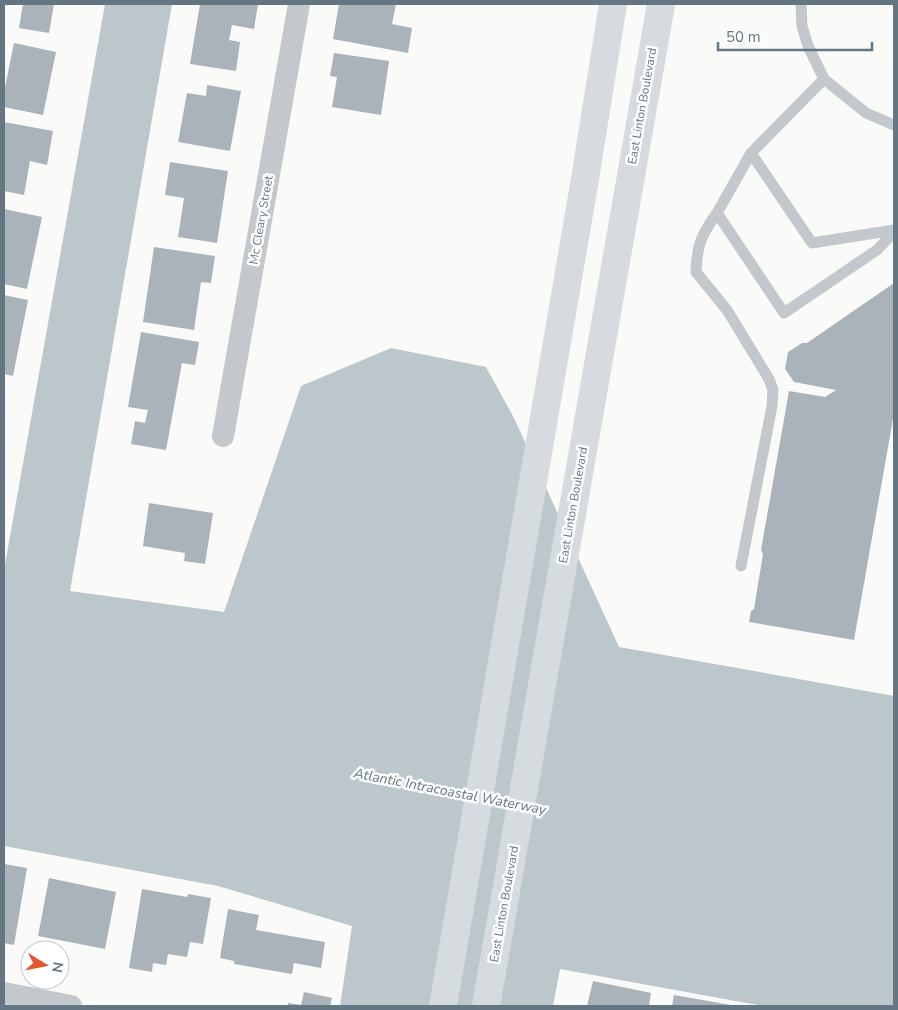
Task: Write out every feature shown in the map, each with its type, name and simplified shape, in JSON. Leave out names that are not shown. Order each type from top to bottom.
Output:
[{"type":"main road","points":[[443,1006],[584,185],[613,4]]},
{"type":"main road","name":"East Linton Boulevard","points":[[486,1006],[661,4]]},
{"type":"street","name":"Mc Cleary Street","points":[[223,436],[299,4]]},
{"type":"street","points":[[4,993],[71,1006]]},
{"type":"lane","points":[[801,4],[802,26],[808,46],[824,79],[866,114],[894,125]]},
{"type":"lane","points":[[741,566],[772,406],[773,390],[769,379],[727,310],[696,272],[697,251],[704,230],[718,213],[751,153],[824,79]]},
{"type":"lane","points":[[751,153],[812,243],[894,231]]},
{"type":"lane","points":[[718,213],[784,313],[877,250],[894,231]]},
{"type":"water","name":"Atlantic Intracoastal Waterway","points":[[105,4],[172,4],[70,591],[224,612],[301,386],[391,348],[486,367],[514,418],[619,647],[894,696],[894,1006],[763,1006],[560,969],[553,1006],[340,1006],[352,926],[218,886],[4,846],[4,570]]},
{"type":"building","points":[[23,4],[54,4],[49,33],[19,28]]},
{"type":"building","points":[[200,4],[258,4],[254,29],[232,25],[229,40],[240,42],[236,71],[190,64]]},
{"type":"building","points":[[339,4],[396,4],[392,24],[412,28],[408,53],[333,39]]},
{"type":"building","points":[[14,43],[56,52],[43,115],[4,107],[4,92]]},
{"type":"building","points":[[334,53],[389,61],[381,115],[332,107],[337,77],[330,76]]},
{"type":"building","points":[[207,85],[241,91],[230,151],[178,142],[187,93],[206,96]]},
{"type":"building","points":[[4,122],[53,131],[47,165],[30,161],[24,195],[4,191]]},
{"type":"building","points":[[170,162],[228,171],[217,243],[178,237],[184,198],[165,195]]},
{"type":"building","points":[[4,209],[42,217],[27,289],[4,284]]},
{"type":"building","points":[[154,247],[215,256],[211,283],[201,282],[194,330],[143,322]]},
{"type":"building","points":[[894,283],[894,413],[854,640],[749,622],[751,611],[754,609],[763,554],[761,550],[789,391],[825,397],[836,390],[794,382],[785,369],[788,352],[802,343],[807,343]]},
{"type":"building","points":[[4,295],[28,300],[13,376],[4,374]]},
{"type":"building","points":[[141,332],[199,342],[195,365],[182,363],[166,450],[131,444],[135,421],[145,423],[148,410],[128,407]]},
{"type":"building","points":[[149,503],[213,513],[205,564],[184,561],[185,553],[143,546]]},
{"type":"building","points":[[4,864],[27,868],[14,945],[4,943]]},
{"type":"building","points":[[49,878],[116,892],[105,949],[70,942],[70,940],[38,936]]},
{"type":"building","points":[[142,889],[187,897],[188,894],[211,898],[203,944],[190,942],[187,957],[168,954],[166,965],[153,963],[152,972],[129,968]]},
{"type":"building","points":[[228,909],[259,915],[256,930],[325,942],[321,968],[294,963],[292,974],[234,964],[234,961],[220,958]]},
{"type":"building","points":[[593,981],[651,993],[649,1006],[587,1006]]},
{"type":"building","points":[[304,992],[332,998],[330,1006],[288,1006],[288,1003],[301,1005]]},
{"type":"building","points":[[674,995],[731,1005],[731,1006],[672,1006]]}]
